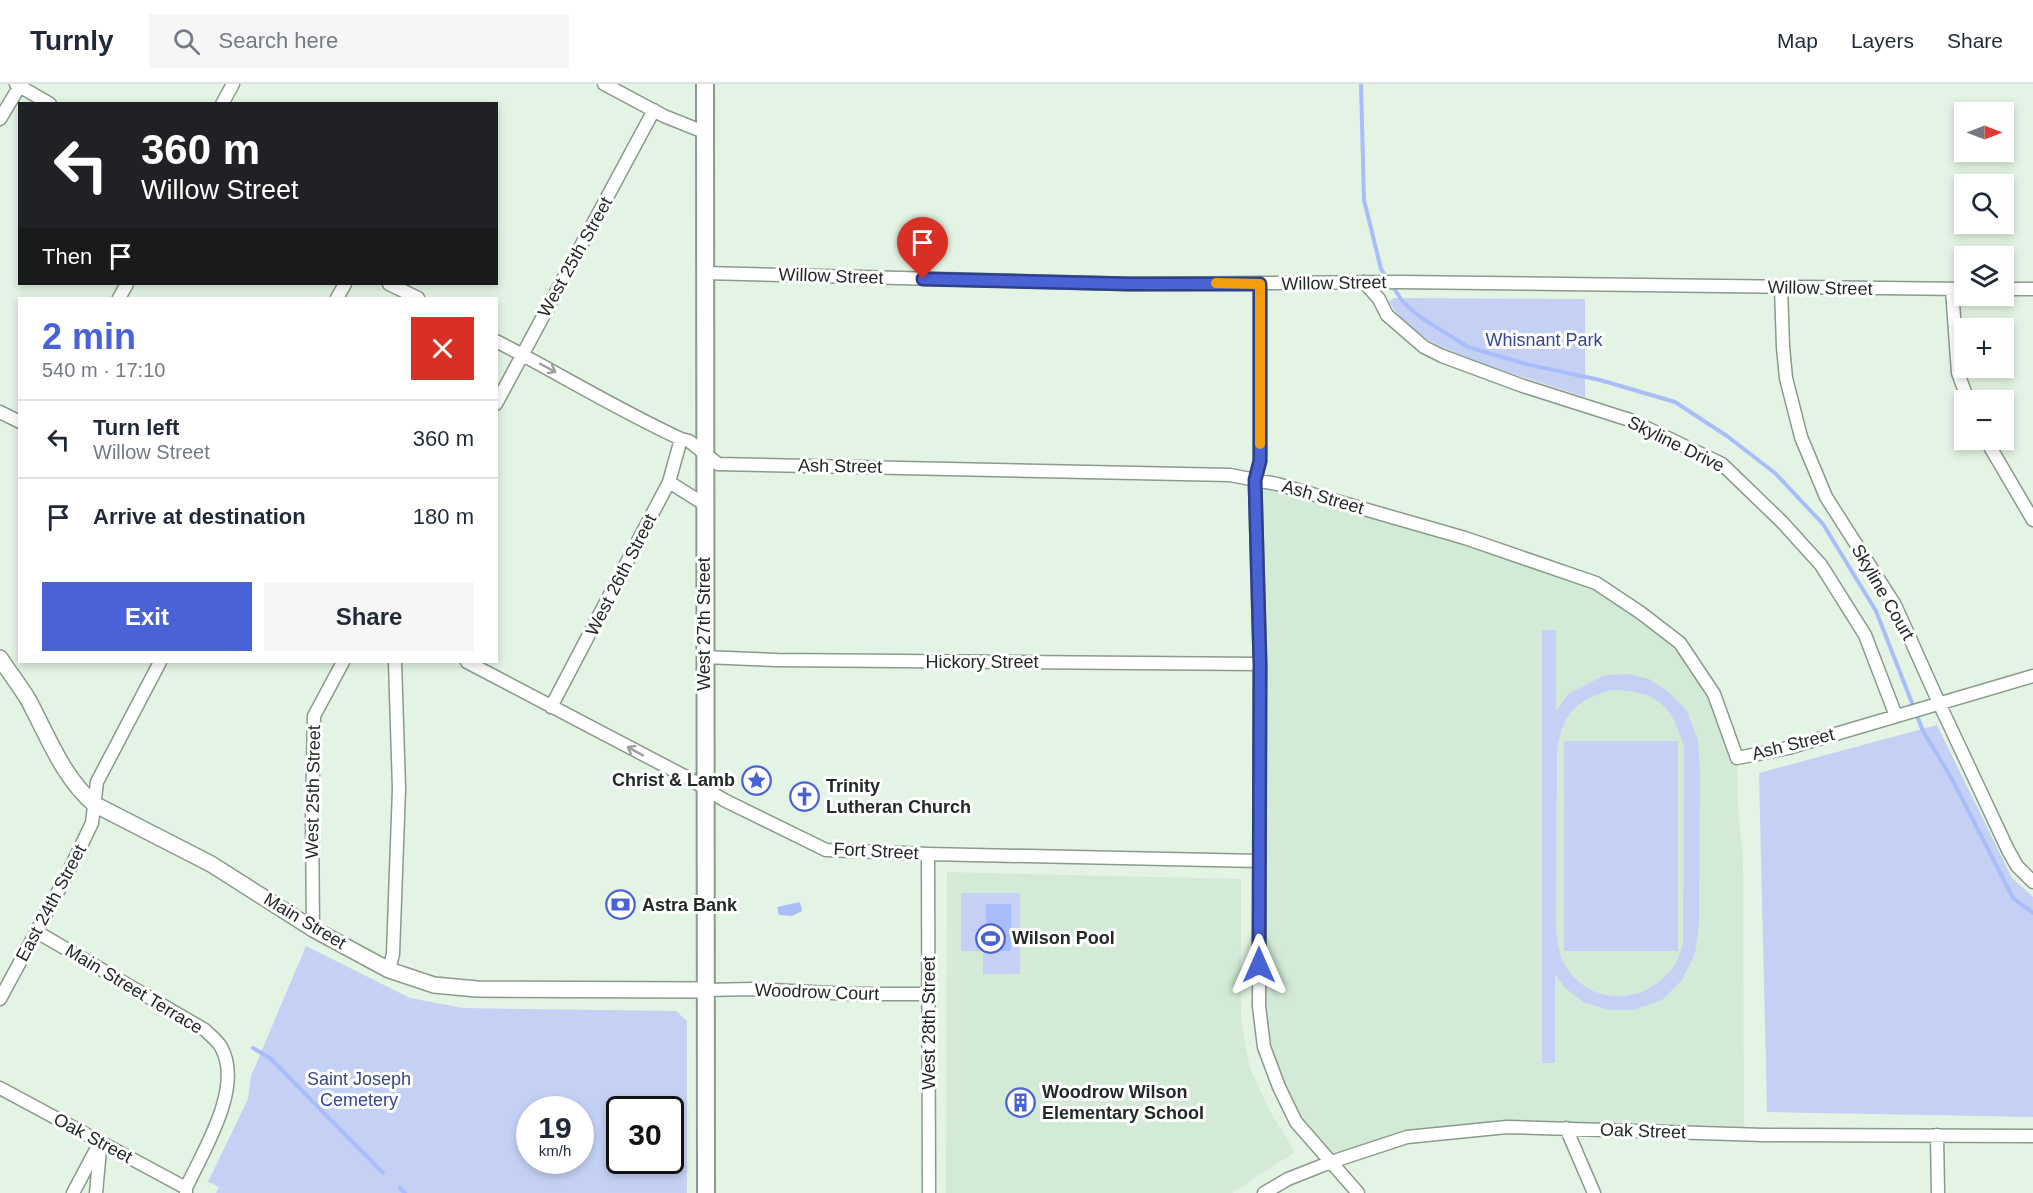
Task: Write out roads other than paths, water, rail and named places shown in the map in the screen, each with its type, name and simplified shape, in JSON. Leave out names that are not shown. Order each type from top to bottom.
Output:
[{"type":"main road","name":"West 27th Street","points":[[705,84],[706,1193]]},
{"type":"street","points":[[223,102],[233,84]]},
{"type":"street","points":[[604,84],[654,110],[704,132]]},
{"type":"street","points":[[0,119],[19,85],[47,102]]},
{"type":"street","name":"West 25th Street","points":[[498,400],[654,110]]},
{"type":"street","name":"Willow Street","points":[[704,273],[1130,284],[1400,282],[1954,289]]},
{"type":"street","name":"Skyline Drive","points":[[1369,282],[1387,315],[1433,352],[1523,386],[1630,420],[1722,464],[1782,522],[1821,565],[1865,635],[1896,716]]},
{"type":"street","points":[[1260,284],[1260,461],[1255,480],[1260,664],[1259,1006],[1264,1047],[1279,1087],[1296,1122],[1358,1193]]},
{"type":"street","points":[[391,285],[416,297]]},
{"type":"street","name":"Skyline Court","points":[[1781,287],[1786,378],[1801,437],[1826,498],[1895,605],[2008,850],[2017,866],[2033,882]]},
{"type":"street","points":[[2014,289],[2033,289]]},
{"type":"street","points":[[1959,306],[1958,373],[1964,390]]},
{"type":"street","name":"Ash Street","points":[[498,342],[637,418],[689,441],[718,464],[1230,475],[1277,484],[1491,545],[1596,583],[1641,612],[1680,644],[1714,694],[1737,758],[1788,748],[2033,676]]},
{"type":"street","points":[[0,412],[18,421]]},
{"type":"street","name":"West 26th Street","points":[[551,707],[669,482],[681,439]]},
{"type":"street","points":[[1992,450],[2033,520]]},
{"type":"street","points":[[669,482],[704,504]]},
{"type":"street","name":"Hickory Street","points":[[704,657],[777,660],[1260,664]]},
{"type":"street","name":"Main Street","points":[[0,658],[29,702],[47,739],[78,790],[94,804],[212,864],[313,929],[389,970],[434,985],[477,989],[705,990]]},
{"type":"street","name":"East 24th Street","points":[[0,999],[92,823],[97,782],[159,663]]},
{"type":"street","name":"West 25th Street","points":[[313,929],[314,716],[342,663]]},
{"type":"street","points":[[389,970],[393,954],[399,789],[395,663]]},
{"type":"street","name":"Fort Street","points":[[469,663],[724,800],[826,850],[1259,861]]},
{"type":"street","name":"West 28th Street","points":[[928,854],[929,1193]]},
{"type":"street","name":"Main Street Terrace","points":[[37,932],[205,1030],[221,1046],[228,1073],[226,1098],[186,1191]]},
{"type":"street","name":"Woodrow Court","points":[[705,990],[754,989],[851,994],[928,994]]},
{"type":"street","name":"Oak Street","points":[[0,1088],[186,1191]]},
{"type":"street","name":"Oak Street","points":[[1264,1193],[1288,1179],[1331,1162],[1407,1137],[1508,1127],[1764,1134],[2033,1136]]},
{"type":"street","points":[[1566,1128],[1594,1193]]},
{"type":"street","points":[[1937,1135],[1938,1193]]},
{"type":"street","points":[[74,1193],[100,1142]]},
{"type":"street","points":[[96,1193],[100,1142]]},
{"type":"water","points":[[800,902],[802,911],[792,916],[779,915],[777,907]]},
{"type":"water","points":[[986,904],[1011,904],[1011,951],[985,951]]},
{"type":"waterway","points":[[1361,84],[1364,200],[1381,269],[1387,278]]},
{"type":"waterway","points":[[1391,284],[1403,302],[1420,317],[1468,347],[1530,365],[1600,380],[1675,402],[1727,436],[1775,473],[1823,524],[1876,611],[1923,731],[1952,779],[2013,898],[2033,913]]},
{"type":"waterway","points":[[253,1048],[270,1058],[383,1173]]},
{"type":"waterway","points":[[400,1188],[405,1193]]},
{"type":"place","name":"Christ & Lamb","points":[[756,780]]},
{"type":"place","name":"Trinity Lutheran Church","points":[[805,796]]},
{"type":"place","name":"Astra Bank","points":[[621,905]]},
{"type":"place","name":"Wilson Pool","points":[[991,938]]},
{"type":"place","name":"Woodrow Wilson Elementary School","points":[[1021,1102]]},
{"type":"park label","name":"Whisnant Park","points":[[1544,340]]},
{"type":"park label","name":"Saint Joseph Cemetery","points":[[359,1089]]}]
